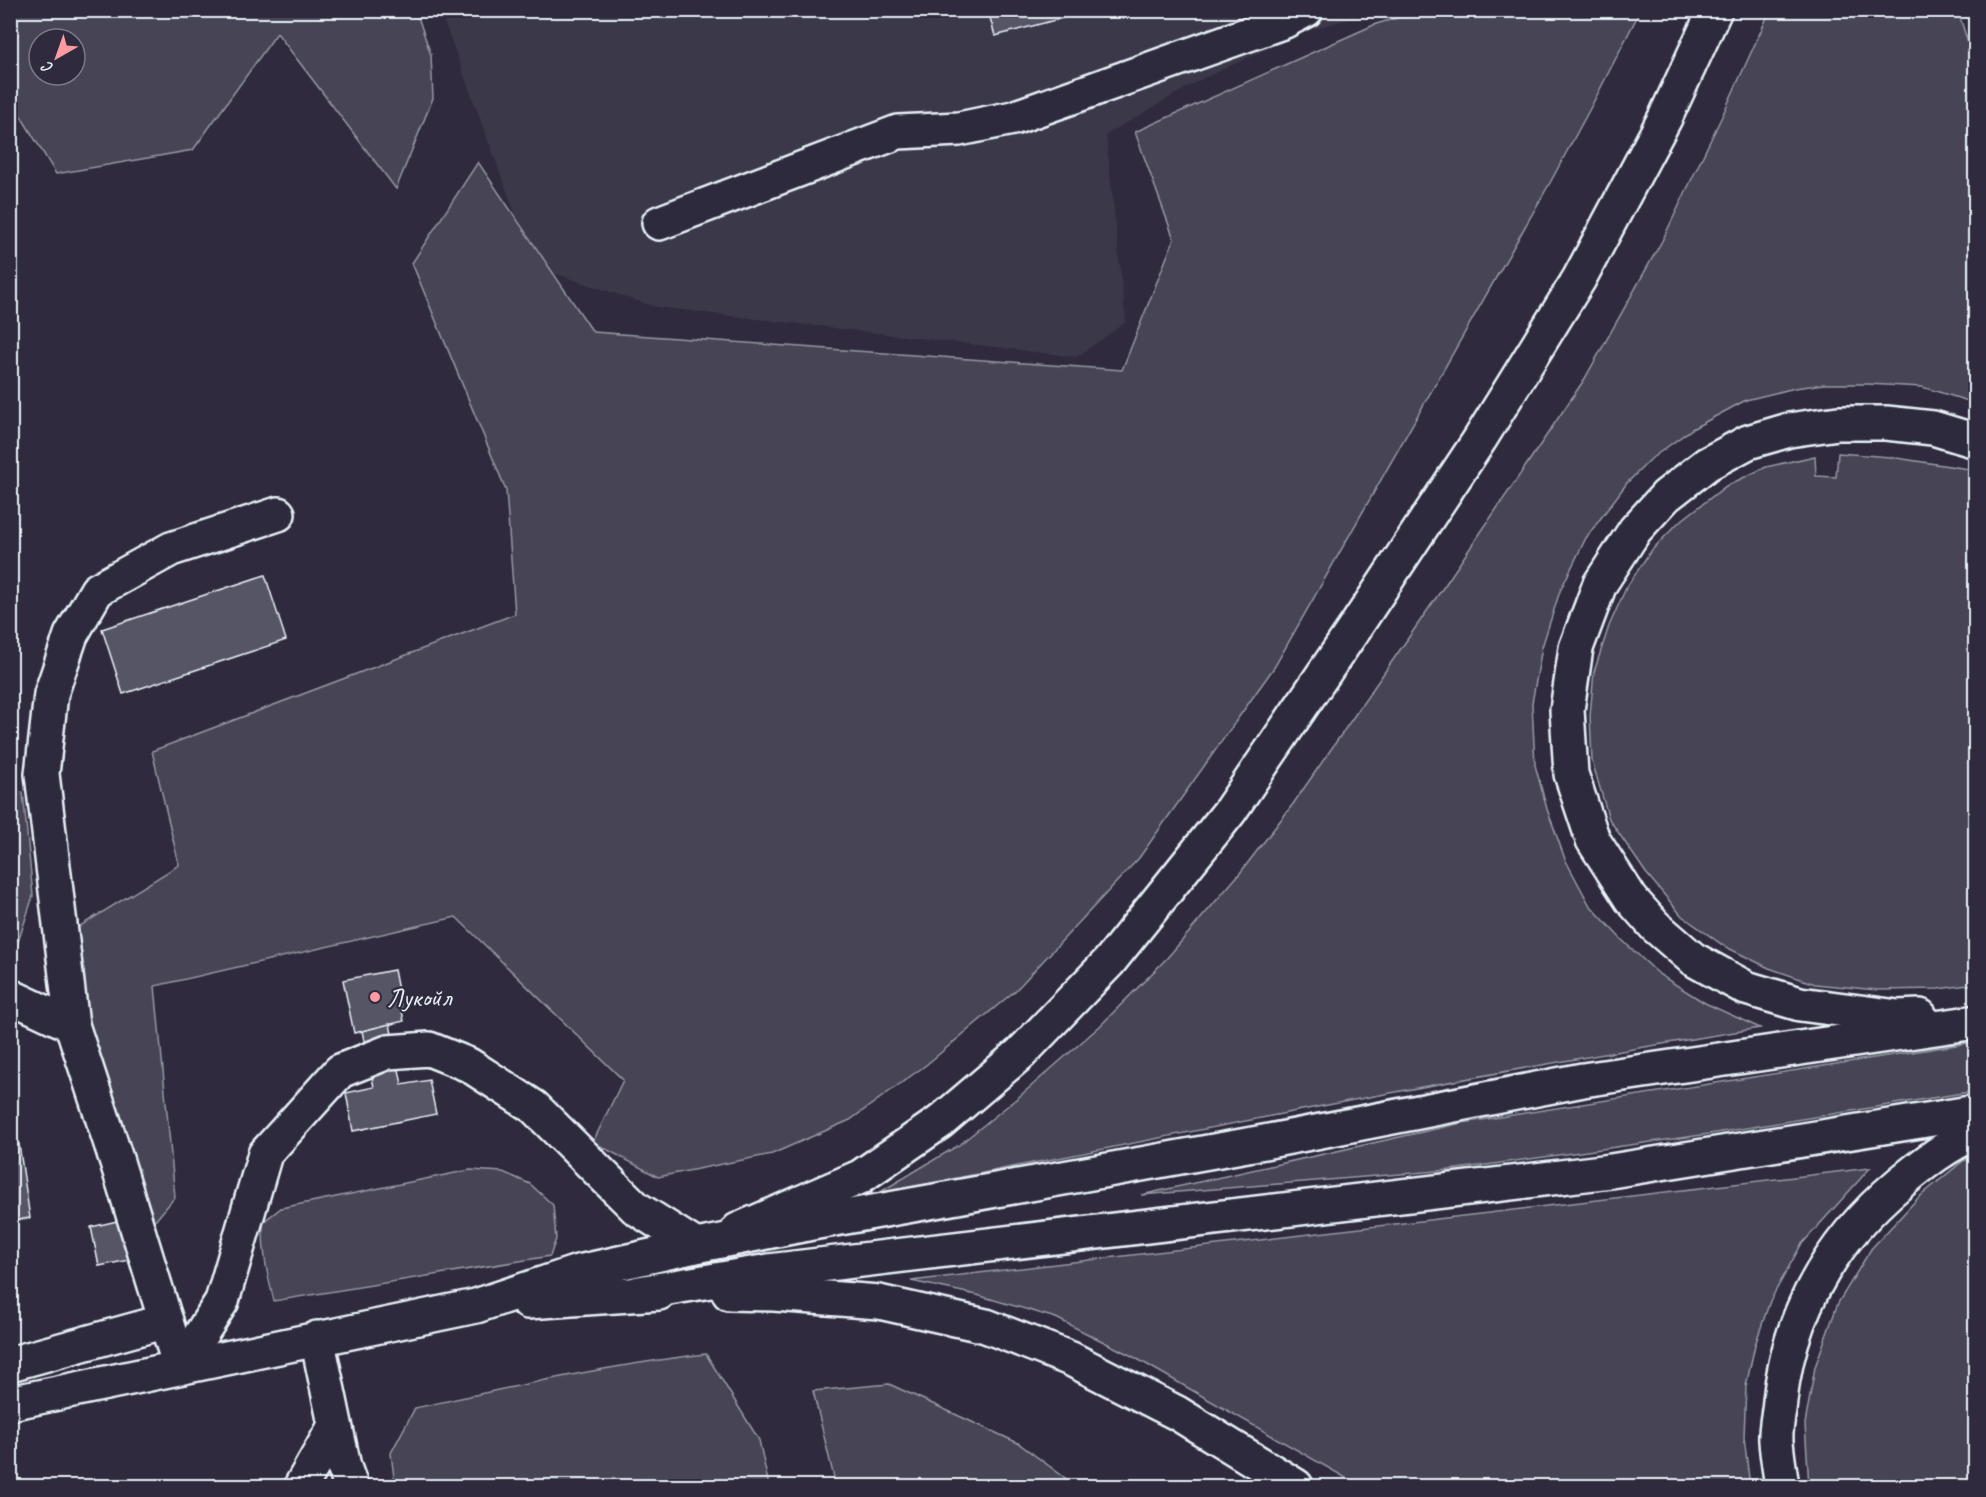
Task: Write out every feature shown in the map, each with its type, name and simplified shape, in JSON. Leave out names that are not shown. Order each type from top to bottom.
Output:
[{"type":"main road","points":[[659,222],[898,132],[959,129],[1024,115],[1285,21],[1305,10]]},
{"type":"main road","points":[[696,1246],[747,1227],[860,1177],[904,1147],[940,1122],[1021,1053],[1109,962],[1230,811],[1356,627],[1480,439],[1579,279],[1665,118],[1715,10]]},
{"type":"main road","points":[[1976,441],[1933,428],[1886,423],[1838,423],[1789,430],[1748,442],[1707,464],[1666,496],[1635,530],[1600,584],[1576,648],[1567,710],[1571,774],[1593,840],[1631,899],[1654,926],[1693,959],[1746,988],[1800,1004],[1898,1017],[1976,1016]]},
{"type":"main road","points":[[180,1367],[72,1025],[42,774],[51,694],[71,635],[97,590],[171,549],[278,514]]},
{"type":"main road","points":[[10,996],[72,1025]]},
{"type":"main road","points":[[476,1306],[578,1272],[812,1223],[1276,1140],[1583,1080],[1976,1022]]},
{"type":"main road","points":[[180,1367],[222,1301],[265,1154],[340,1071],[388,1052],[429,1049],[469,1065],[534,1107],[636,1208],[696,1246]]},
{"type":"main road","points":[[639,1293],[769,1271],[1611,1171],[1976,1112]]},
{"type":"main road","points":[[1782,1486],[1776,1439],[1781,1386],[1791,1337],[1811,1291],[1839,1245],[1879,1201],[1918,1168],[1961,1139],[1976,1133]]},
{"type":"main road","points":[[10,1403],[476,1306],[639,1293],[774,1294],[879,1302],[986,1326],[1071,1359],[1156,1402],[1296,1486]]},
{"type":"main road","points":[[10,1364],[166,1321]]},
{"type":"main road","points":[[317,1338],[344,1467],[351,1486]]},
{"type":"main road","points":[[302,1486],[335,1426]]},
{"type":"shaded area","points":[[11,10],[416,11],[431,55],[433,98],[396,189],[277,33],[193,150],[56,174],[11,100]]},
{"type":"shaded area","points":[[440,11],[1379,11],[1306,31],[1200,80],[1106,135],[1126,322],[1077,357],[655,307],[535,267]]},
{"type":"shaded area","points":[[1421,11],[1640,11],[1551,181],[1275,666],[1139,858],[1016,990],[926,1065],[850,1120],[772,1154],[658,1177],[593,1142],[623,1080],[456,917],[155,986],[175,1197],[150,1227],[98,1066],[67,934],[179,865],[152,751],[515,614],[506,490],[412,263],[478,162],[593,332],[1122,370],[1174,239],[1135,132],[1376,24]]},
{"type":"shaded area","points":[[1770,11],[1958,11],[1976,68],[1975,403],[1922,387],[1824,384],[1795,388],[1746,400],[1692,429],[1652,458],[1627,483],[1586,538],[1560,591],[1542,647],[1532,703],[1535,765],[1547,809],[1565,859],[1589,904],[1622,940],[1660,975],[1705,1003],[1760,1028],[1428,1086],[877,1194],[959,1145],[1100,1026],[1167,958],[1240,873],[1293,804],[1584,380],[1663,239]]},
{"type":"shaded area","points":[[1838,453],[1890,457],[1975,470],[1975,984],[1938,989],[1877,990],[1815,984],[1769,968],[1724,946],[1682,916],[1646,873],[1609,819],[1592,761],[1590,716],[1594,672],[1609,626],[1626,588],[1650,552],[1678,523],[1726,486],[1766,467],[1815,456],[1816,476],[1836,477]]},
{"type":"shaded area","points":[[23,792],[33,896],[11,964],[11,794]]},
{"type":"shaded area","points":[[1975,1042],[1975,1091],[1709,1134],[1450,1170],[1141,1195],[1462,1123]]},
{"type":"shaded area","points":[[1975,1156],[1975,1486],[1809,1486],[1805,1424],[1815,1367],[1838,1303],[1871,1249],[1918,1198],[1963,1161]]},
{"type":"shaded area","points":[[1870,1168],[1801,1245],[1770,1301],[1755,1345],[1746,1386],[1744,1437],[1750,1486],[1360,1486],[1132,1356],[1056,1318],[977,1295],[911,1281]]},
{"type":"shaded area","points":[[470,1170],[503,1172],[530,1184],[553,1205],[556,1239],[550,1256],[274,1301],[265,1262],[263,1222],[281,1208]]},
{"type":"shaded area","points":[[706,1354],[759,1440],[769,1486],[395,1486],[391,1453],[415,1408],[596,1370]]},
{"type":"shaded area","points":[[889,1384],[1018,1443],[1076,1486],[836,1486],[813,1391]]},
{"type":"building","points":[[988,10],[1077,10],[1078,14],[995,36]]},
{"type":"building","points":[[265,575],[286,640],[123,694],[102,629]]},
{"type":"building","points":[[394,970],[404,1021],[354,1033],[343,980]]},
{"type":"building","points":[[390,1024],[402,1085],[429,1080],[436,1114],[353,1131],[346,1093],[374,1087],[362,1031]]},
{"type":"building","points":[[10,1112],[16,1145],[19,1144],[30,1218],[10,1221]]},
{"type":"building","points":[[126,1219],[134,1259],[99,1266],[91,1227]]},
{"type":"place","name":"Лукойл","points":[[375,997]]}]
